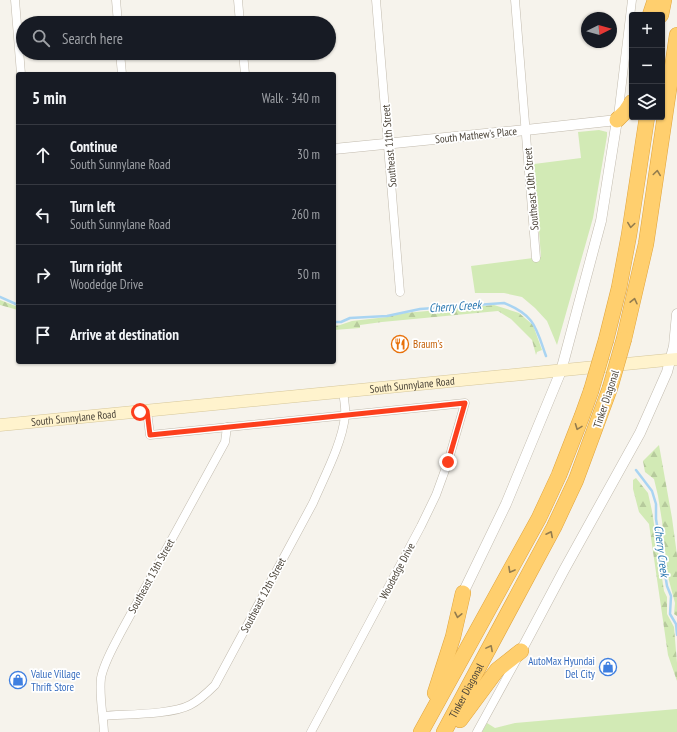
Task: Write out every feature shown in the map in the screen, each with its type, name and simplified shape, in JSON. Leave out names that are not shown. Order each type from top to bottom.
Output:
[{"type":"highway","points":[[651,12],[655,0]]},
{"type":"highway","points":[[662,12],[664,0]]},
{"type":"highway","name":"Tinker Diagonal","points":[[444,732],[554,527],[576,480],[610,388],[624,339],[646,244],[677,35]]},
{"type":"highway","points":[[617,120],[629,106]]},
{"type":"highway","name":"Tinker Diagonal","points":[[423,728],[539,518],[559,475],[582,416],[606,340],[619,288],[630,235],[647,120]]},
{"type":"highway","points":[[423,728],[454,637],[463,593]]},
{"type":"highway","points":[[451,732],[494,673],[521,651]]},
{"type":"main road","name":"South Sunnylane Road","points":[[0,426],[674,359]]},
{"type":"street","points":[[15,0],[16,16]]},
{"type":"street","points":[[116,0],[117,16]]},
{"type":"street","points":[[238,0],[239,16]]},
{"type":"street","name":"Southeast 11th Street","points":[[376,0],[400,292]]},
{"type":"street","name":"Southeast 10th Street","points":[[515,0],[536,258]]},
{"type":"street","points":[[463,593],[506,504],[561,371],[601,221],[617,120],[632,0]]},
{"type":"street","points":[[20,60],[21,72]]},
{"type":"street","points":[[121,60],[122,72]]},
{"type":"street","points":[[244,60],[245,72]]},
{"type":"street","name":"South Mathew's Place","points":[[336,149],[617,120]]},
{"type":"street","points":[[477,732],[640,433],[666,372],[674,359],[677,314]]},
{"type":"street","name":"Southeast 12th Street","points":[[103,716],[168,711],[189,706],[204,696],[215,685],[313,503],[327,471],[340,436],[345,415],[343,392]]},
{"type":"street","name":"Woodedge Drive","points":[[311,732],[433,501],[448,462],[465,403],[345,415]]},
{"type":"street","points":[[147,411],[150,435],[345,415]]},
{"type":"street","name":"Southeast 13th Street","points":[[104,732],[101,678],[107,661],[124,625],[225,442],[227,427]]},
{"type":"green space","points":[[599,130],[607,132],[607,136],[593,218],[557,345],[547,321],[522,297],[504,293],[475,293],[471,266],[541,257],[534,164],[581,158],[578,132]]},
{"type":"green space","points":[[0,300],[16,306],[16,309],[0,305]]},
{"type":"green space","points":[[494,305],[519,313],[533,325],[542,350],[537,352],[536,355],[532,340],[511,319],[498,311],[382,322],[360,325],[360,328],[336,330],[336,326],[352,321],[387,317],[405,313]]},
{"type":"green space","points":[[659,445],[677,555],[677,616],[674,614],[675,603],[667,573],[658,496],[654,479],[645,472],[643,461]]},
{"type":"green space","points":[[636,478],[648,493],[652,511],[664,591],[667,597],[667,614],[674,627],[677,681],[668,655],[649,524],[639,512],[633,489],[633,480]]},
{"type":"green space","points":[[677,709],[677,732],[482,732],[487,723],[495,728],[515,723]]},
{"type":"waterway","name":"Cherry Creek","points":[[0,297],[16,304]]},
{"type":"waterway","name":"Cherry Creek","points":[[336,322],[341,322],[350,318],[387,316],[420,309],[504,303],[522,312],[533,324],[540,338],[546,356]]},
{"type":"waterway","name":"Cherry Creek","points":[[636,470],[652,491],[656,504],[656,519],[667,586],[671,596],[670,614],[676,624],[677,635]]},
{"type":"place","name":"Braum's","points":[[400,344]]},
{"type":"place","name":"AutoMax Hyundai Del City","points":[[608,667]]},
{"type":"place","name":"Value Village Thrift Store","points":[[18,680]]},
{"type":"route","points":[[140,412],[147,411],[150,435],[465,403],[448,462]]}]
